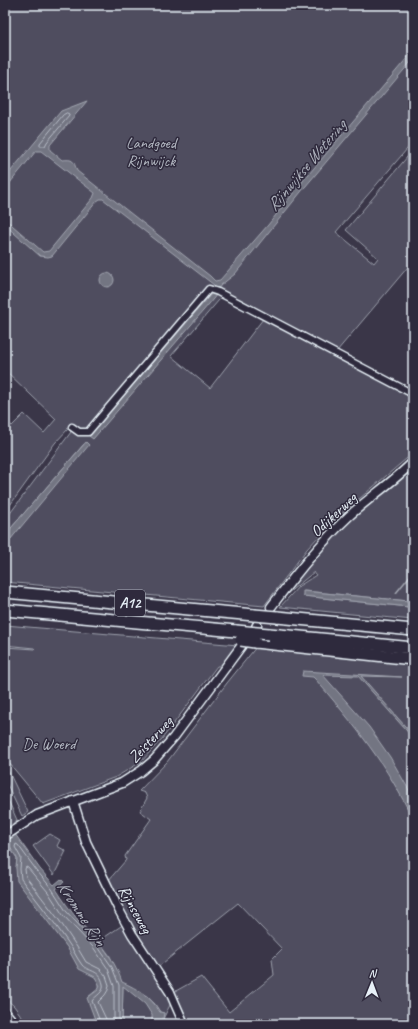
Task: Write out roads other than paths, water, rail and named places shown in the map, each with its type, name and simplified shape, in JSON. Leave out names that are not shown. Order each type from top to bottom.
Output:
[{"type":"highway","name":"A12","points":[[5,592],[256,622],[277,617],[412,630]]},
{"type":"highway","name":"A12","points":[[5,610],[216,630],[240,639],[255,642],[410,653]]},
{"type":"highway","name":"A12","points":[[240,639],[268,634],[410,653]]},
{"type":"street","points":[[72,427],[79,432],[88,432],[209,289],[218,292],[413,394]]},
{"type":"street","name":"Odijkerweg","points":[[271,607],[304,563],[350,515],[413,462]]},
{"type":"street","name":"Zeisterweg","points":[[5,836],[15,828],[37,815],[130,779],[154,760],[174,737],[240,639]]},
{"type":"street","name":"Rijnseweg","points":[[73,802],[86,842],[119,910],[132,934],[170,992],[184,1024]]},
{"type":"street","points":[[5,1012],[15,1024]]},
{"type":"water","points":[[413,51],[413,59],[409,64],[305,187],[235,274],[218,289],[215,289],[214,285],[103,199],[97,201],[52,256],[40,256],[5,225],[5,219],[43,252],[49,251],[93,198],[95,193],[41,151],[36,151],[5,189],[5,178],[61,111],[87,101],[50,145],[50,150],[62,160],[71,160],[75,164],[77,171],[215,281],[220,280],[268,225],[303,181]]},
{"type":"water","points":[[104,273],[110,273],[114,277],[114,283],[110,287],[104,287],[100,283],[100,277]]},
{"type":"water","points":[[212,293],[217,294],[93,439],[89,436]]},
{"type":"water","points":[[86,442],[89,445],[5,546],[5,535]]},
{"type":"water","points":[[303,591],[409,601],[409,607],[303,596]]},
{"type":"water","points":[[303,671],[402,677],[361,676],[412,734],[413,738],[358,676],[323,675],[369,727],[390,757],[413,797],[413,820],[382,764],[357,729],[313,677],[302,676]]},
{"type":"water","points":[[5,820],[40,869],[54,885],[61,879],[64,882],[56,889],[78,920],[109,955],[122,982],[139,991],[153,1002],[160,1012],[164,1013],[163,1019],[168,1021],[170,1024],[159,1021],[158,1024],[152,1024],[152,1015],[145,1004],[123,986],[122,1024],[102,1024],[96,1022],[87,998],[98,990],[100,986],[95,977],[79,969],[67,947],[17,881],[17,858],[5,840]]},
{"type":"waterway","points":[[396,593],[413,572]]},
{"type":"park label","name":"Landgoed Rijnwijck","points":[[151,151]]},
{"type":"park label","name":"De Woerd","points":[[49,743]]},
{"type":"water label","name":"Rijnwijkse Wetering","points":[[306,165]]},
{"type":"water label","name":"Kromme Rijn","points":[[82,913]]}]
